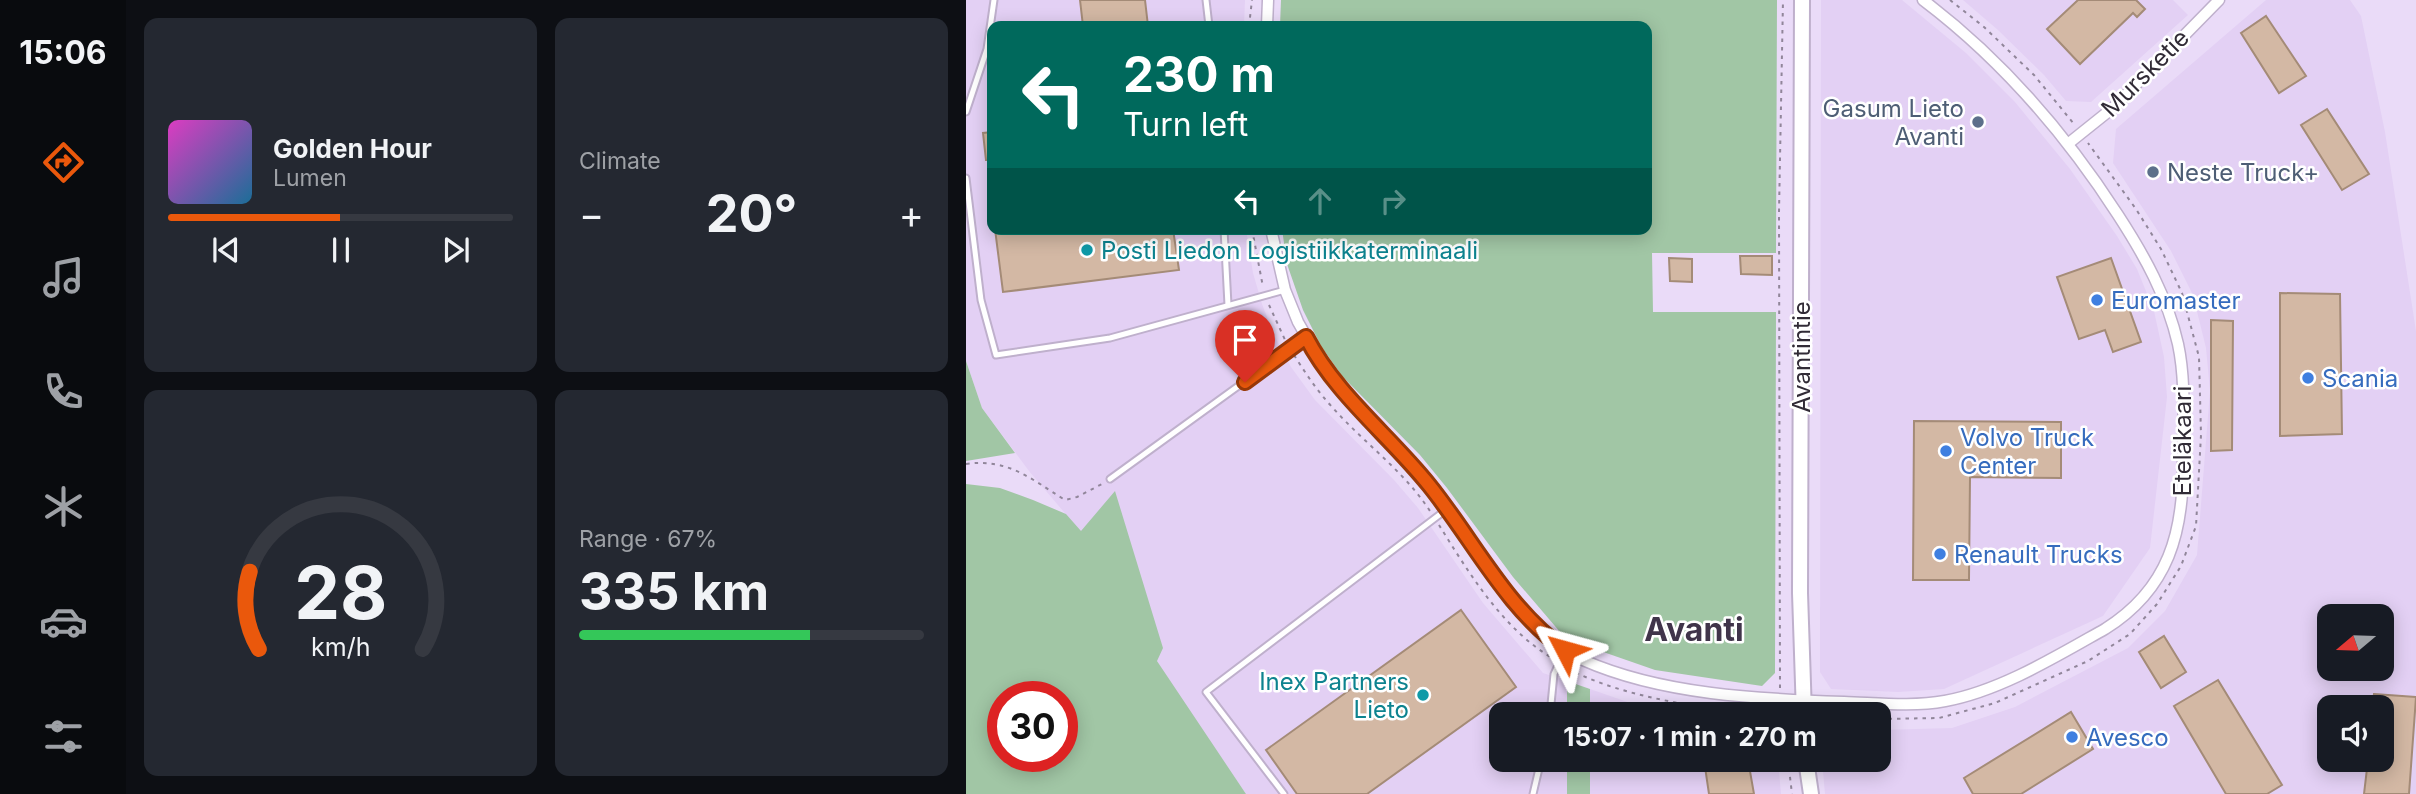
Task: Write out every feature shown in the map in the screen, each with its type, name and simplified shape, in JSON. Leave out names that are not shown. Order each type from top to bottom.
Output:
[{"type":"street","points":[[1267,21],[1268,0]]},
{"type":"street","name":"Avantintie","points":[[1802,0],[1800,593],[1804,702]]},
{"type":"street","name":"Eteläkaari","points":[[1891,705],[1944,702],[1970,695],[2013,677],[2120,620],[2140,601],[2164,565],[2181,517],[2183,487],[2182,367],[2178,343],[2159,285],[2142,252],[2068,143],[1983,50],[1923,0]]},
{"type":"street","name":"Mursketie","points":[[2068,143],[2114,107],[2219,0]]},
{"type":"street","name":"Eteläkaari","points":[[1272,235],[1285,290],[1306,337],[1327,373],[1402,454],[1447,509],[1516,604],[1547,637],[1582,660],[1662,683],[1773,702]]},
{"type":"street","points":[[1808,772],[1811,794]]},
{"type":"lane","points":[[990,21],[993,0]]},
{"type":"lane","points":[[1206,0],[1208,21]]},
{"type":"lane","points":[[966,112],[987,48]]},
{"type":"lane","points":[[966,178],[981,300],[996,355],[1110,338],[1285,290]]},
{"type":"lane","points":[[1224,235],[1228,305]]},
{"type":"lane","points":[[1110,479],[1306,337]]},
{"type":"lane","points":[[1284,794],[1206,692],[1447,509]]},
{"type":"lane","points":[[1551,702],[1554,674],[1565,650]]},
{"type":"lane","points":[[1533,794],[1538,772]]},
{"type":"path","points":[[1250,21],[1252,0]]},
{"type":"path","points":[[1780,687],[1779,212],[1783,0]]},
{"type":"path","points":[[1891,719],[1939,718],[1996,703],[2088,662],[2130,634],[2157,604],[2180,566],[2196,526],[2201,435],[2199,356],[2182,292],[2161,249],[2136,209],[2081,134],[2034,75],[1984,27],[1950,0]]},
{"type":"path","points":[[966,464],[987,461],[1018,471],[1065,500],[1077,497],[1110,479]]},
{"type":"path","points":[[1789,772],[1792,794]]},
{"type":"shaded area","points":[[966,0],[1245,0],[1244,21],[987,21],[987,235],[1247,235],[1253,273],[1262,304],[1291,367],[1315,400],[1418,508],[1483,603],[1543,673],[1567,681],[1567,702],[1489,702],[1489,772],[1567,772],[1567,794],[1246,794],[1169,681],[1081,532],[1029,471],[982,408],[966,361]]},
{"type":"shaded area","points":[[1821,0],[1902,0],[1966,53],[2015,102],[2070,169],[2137,269],[2154,311],[2164,357],[2167,397],[2150,548],[2103,616],[1944,689],[1898,692],[1831,689],[1820,672]]},
{"type":"shaded area","points":[[1963,0],[2173,0],[2188,15],[2091,102],[2066,101],[2044,75]]},
{"type":"shaded area","points":[[2266,0],[2350,0],[2361,16],[2385,132],[2416,331],[2416,794],[1825,794],[1823,772],[1891,772],[1891,730],[1952,728],[2015,707],[2128,648],[2165,611],[2197,555],[2210,391],[2206,348],[2193,295],[2171,251],[2113,163],[2116,129]]},
{"type":"shaded area","points":[[1590,689],[1628,702],[1590,702]]},
{"type":"shaded area","points":[[1590,772],[1779,772],[1781,794],[1590,794]]},
{"type":"green space","points":[[1281,0],[1777,0],[1776,253],[1652,253],[1653,312],[1776,312],[1775,673],[1762,686],[1655,670],[1566,639],[1513,577],[1420,455],[1342,376],[1321,346],[1303,310],[1287,264],[1283,235],[1652,235],[1652,21],[1280,21]]},
{"type":"green space","points":[[966,361],[982,408],[1015,453],[966,461]]},
{"type":"green space","points":[[966,484],[1000,488],[1033,500],[1066,514],[1081,531],[1115,491],[1163,648],[1157,661],[1246,794],[966,794]]},
{"type":"green space","points":[[1567,681],[1590,689],[1590,702],[1567,702]]},
{"type":"green space","points":[[1567,772],[1590,772],[1590,794],[1567,794]]},
{"type":"building","points":[[1080,0],[1145,0],[1147,21],[1082,21]]},
{"type":"building","points":[[2078,0],[2136,0],[2145,9],[2137,17],[2133,13],[2080,64],[2047,29]]},
{"type":"building","points":[[2266,16],[2306,76],[2279,93],[2241,33]]},
{"type":"building","points":[[2327,109],[2369,174],[2342,190],[2301,125]]},
{"type":"building","points":[[983,133],[987,133],[987,160],[986,160]]},
{"type":"building","name":"Posti Liedon Logistiikkaterminaali","points":[[996,235],[1174,235],[1179,270],[1003,292]]},
{"type":"building","points":[[1740,256],[1772,256],[1772,275],[1741,274]]},
{"type":"building","points":[[1669,258],[1692,259],[1692,282],[1670,281]]},
{"type":"building","points":[[2111,258],[2141,342],[2113,352],[2105,330],[2079,339],[2057,277]]},
{"type":"building","points":[[2280,293],[2340,294],[2342,434],[2280,436]]},
{"type":"building","points":[[2211,320],[2233,321],[2232,450],[2211,451]]},
{"type":"building","points":[[1914,421],[2061,422],[2061,478],[1970,477],[1969,580],[1913,580]]},
{"type":"building","name":"Inex Partners Lieto","points":[[1461,610],[1516,687],[1495,702],[1489,702],[1489,706],[1367,794],[1297,794],[1266,750]]},
{"type":"building","points":[[2164,636],[2186,672],[2161,688],[2139,652]]},
{"type":"building","points":[[2218,680],[2282,785],[2267,794],[2226,794],[2174,706]]},
{"type":"building","points":[[2394,695],[2416,697],[2409,794],[2364,794],[2367,772],[2394,772]]},
{"type":"building","points":[[2071,712],[2093,749],[2021,794],[1973,794],[1964,778]]},
{"type":"building","points":[[1706,772],[1750,772],[1754,794],[1709,794]]},
{"type":"place","name":"Gasum Lieto Avanti","points":[[1978,122]]},
{"type":"place","name":"Neste Truck+","points":[[2153,172]]},
{"type":"place","name":"Posti Liedon Logistiikkaterminaali","points":[[1087,250]]},
{"type":"place","name":"Euromaster","points":[[2097,300]]},
{"type":"place","name":"Scania","points":[[2308,378]]},
{"type":"place","name":"Volvo Truck Center","points":[[1946,451]]},
{"type":"place","name":"Renault Trucks","points":[[1940,554]]},
{"type":"place","name":"Inex Partners Lieto","points":[[1423,695]]},
{"type":"place","name":"Avesco","points":[[2072,737]]},
{"type":"district","name":"Avanti","points":[[1694,629]]},
{"type":"route","points":[[1245,382],[1306,337],[1327,373],[1428,484],[1510,597],[1547,637],[1565,650]]}]
